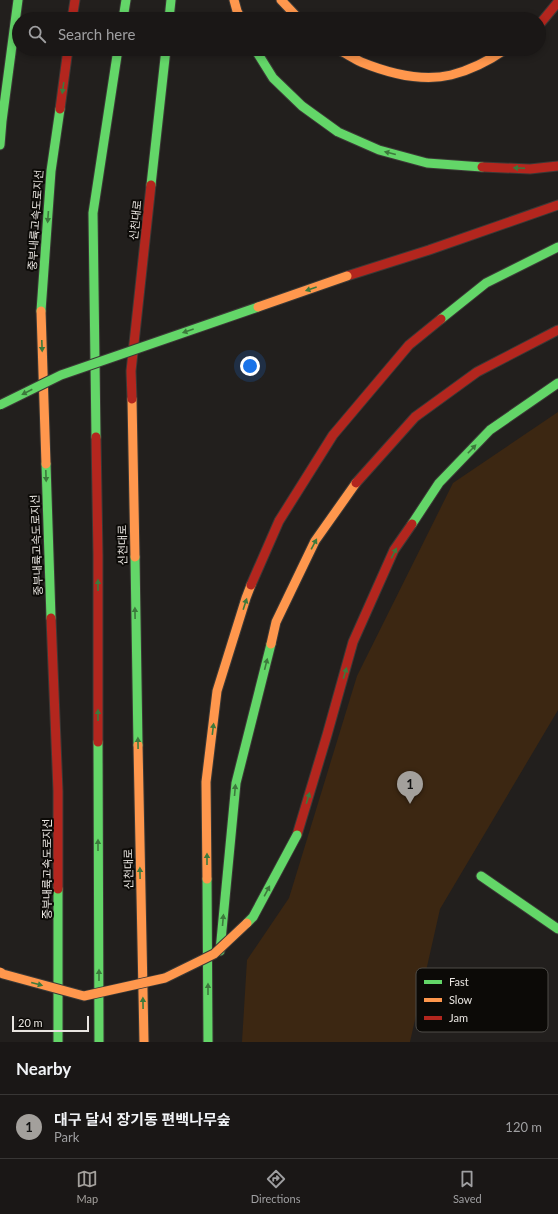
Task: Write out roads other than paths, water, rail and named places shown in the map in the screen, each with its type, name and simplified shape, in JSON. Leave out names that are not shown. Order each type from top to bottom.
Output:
[{"type":"main road","points":[[16,12],[18,0]]},
{"type":"main road","points":[[73,12],[75,0]]},
{"type":"main road","points":[[124,12],[126,0]]},
{"type":"main road","points":[[170,12],[171,0]]},
{"type":"main road","points":[[234,0],[237,12]]},
{"type":"main road","points":[[281,0],[292,12]]},
{"type":"main road","points":[[546,17],[558,2]]},
{"type":"main road","points":[[0,145],[12,45]]},
{"type":"main road","name":"중부내륙고속도로지선","points":[[58,1042],[58,791],[41,310],[51,171],[67,56]]},
{"type":"main road","points":[[99,1042],[98,555],[93,213],[117,56]]},
{"type":"main road","name":"신천대로","points":[[144,1042],[131,371],[165,56]]},
{"type":"main road","points":[[259,56],[273,78],[302,106],[338,132],[379,150],[427,163],[475,167],[530,169],[558,166]]},
{"type":"main road","points":[[351,56],[366,64],[396,73],[428,77],[450,75],[496,56]]},
{"type":"main road","points":[[0,405],[61,375],[558,205]]},
{"type":"main road","points":[[208,1042],[206,782],[217,691],[246,598],[279,521],[333,434],[409,345],[486,283],[558,247]]},
{"type":"main road","points":[[219,963],[236,782],[276,622],[315,541],[359,478],[415,417],[477,372],[558,330]]},
{"type":"main road","points":[[0,972],[84,996],[165,978],[214,954],[253,917],[297,835],[327,736],[353,642],[394,550],[439,483],[490,430],[558,383]]},
{"type":"main road","points":[[481,876],[558,929]]},
{"type":"main road","points":[[211,1042],[216,987]]},
{"type":"place","name":"대구 달서 장기동 편백나무숲","points":[[410,804]]}]
